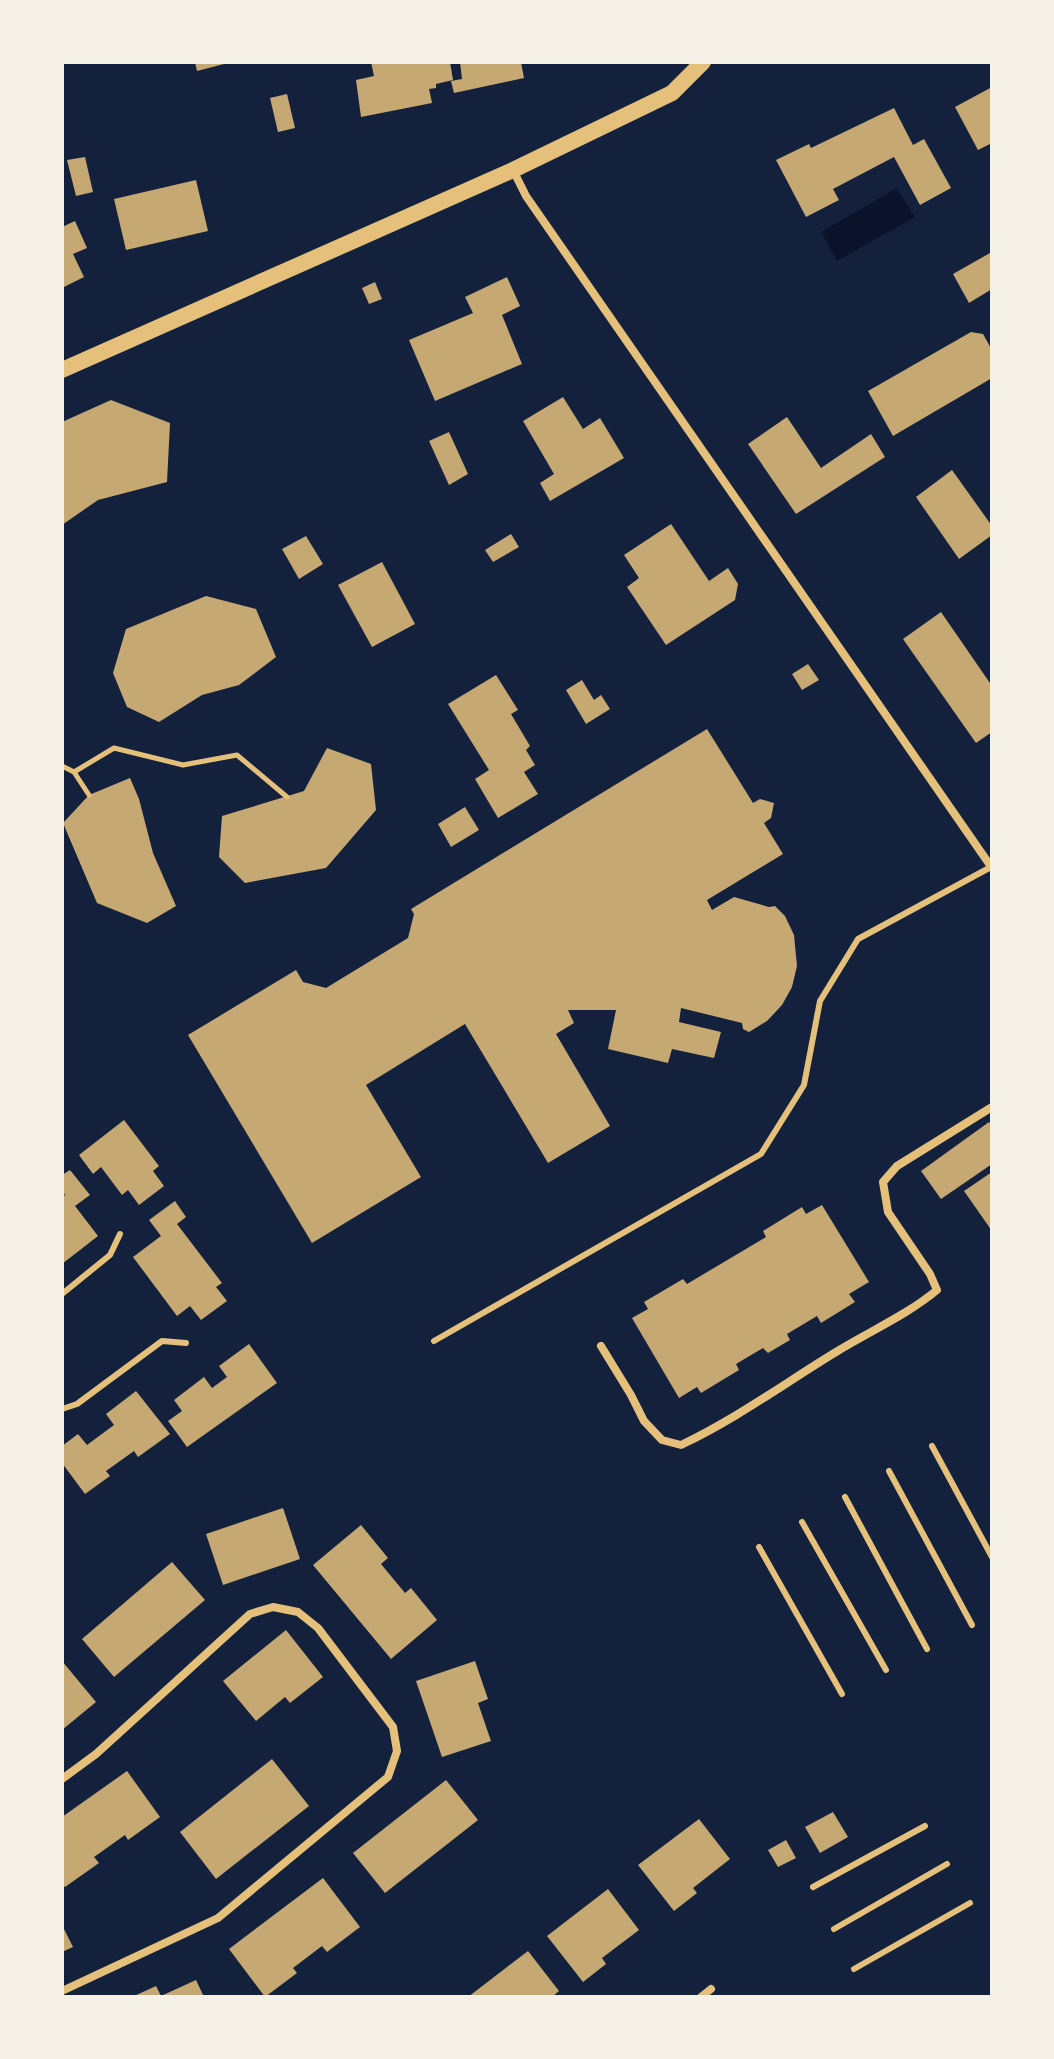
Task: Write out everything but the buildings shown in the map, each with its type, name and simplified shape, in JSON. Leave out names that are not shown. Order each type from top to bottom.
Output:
[{"type":"main road","points":[[62,370],[513,170],[672,93],[703,62]]},
{"type":"street","points":[[513,170],[526,196],[992,868]]},
{"type":"street","points":[[601,1346],[644,1421],[662,1440],[681,1445],[711,1431],[866,1334],[919,1305],[937,1290],[930,1274],[888,1212],[883,1182],[897,1166],[992,1107]]},
{"type":"street","points":[[62,1779],[96,1754],[250,1614],[273,1607],[298,1612],[318,1628],[393,1727],[397,1751],[388,1777],[218,1918],[62,1991]]},
{"type":"street","points":[[701,1997],[711,1989]]},
{"type":"lane","points":[[434,1341],[761,1154],[804,1085],[820,1001],[858,939],[992,868]]},
{"type":"lane","points":[[62,1294],[110,1255],[120,1234]]},
{"type":"lane","points":[[62,1409],[77,1404],[162,1341],[186,1343]]},
{"type":"lane","points":[[932,1446],[992,1557]]},
{"type":"lane","points":[[889,1471],[972,1625]]},
{"type":"lane","points":[[845,1497],[927,1649]]},
{"type":"lane","points":[[802,1522],[886,1670]]},
{"type":"lane","points":[[759,1547],[842,1694]]},
{"type":"lane","points":[[813,1887],[925,1826]]},
{"type":"lane","points":[[834,1929],[947,1864]]},
{"type":"lane","points":[[854,1969],[970,1903]]},
{"type":"path","points":[[74,772],[114,748],[183,765],[237,755],[287,797]]},
{"type":"path","points":[[62,766],[74,772],[89,795]]},
{"type":"water","points":[[897,188],[915,217],[837,261],[821,232]]}]
